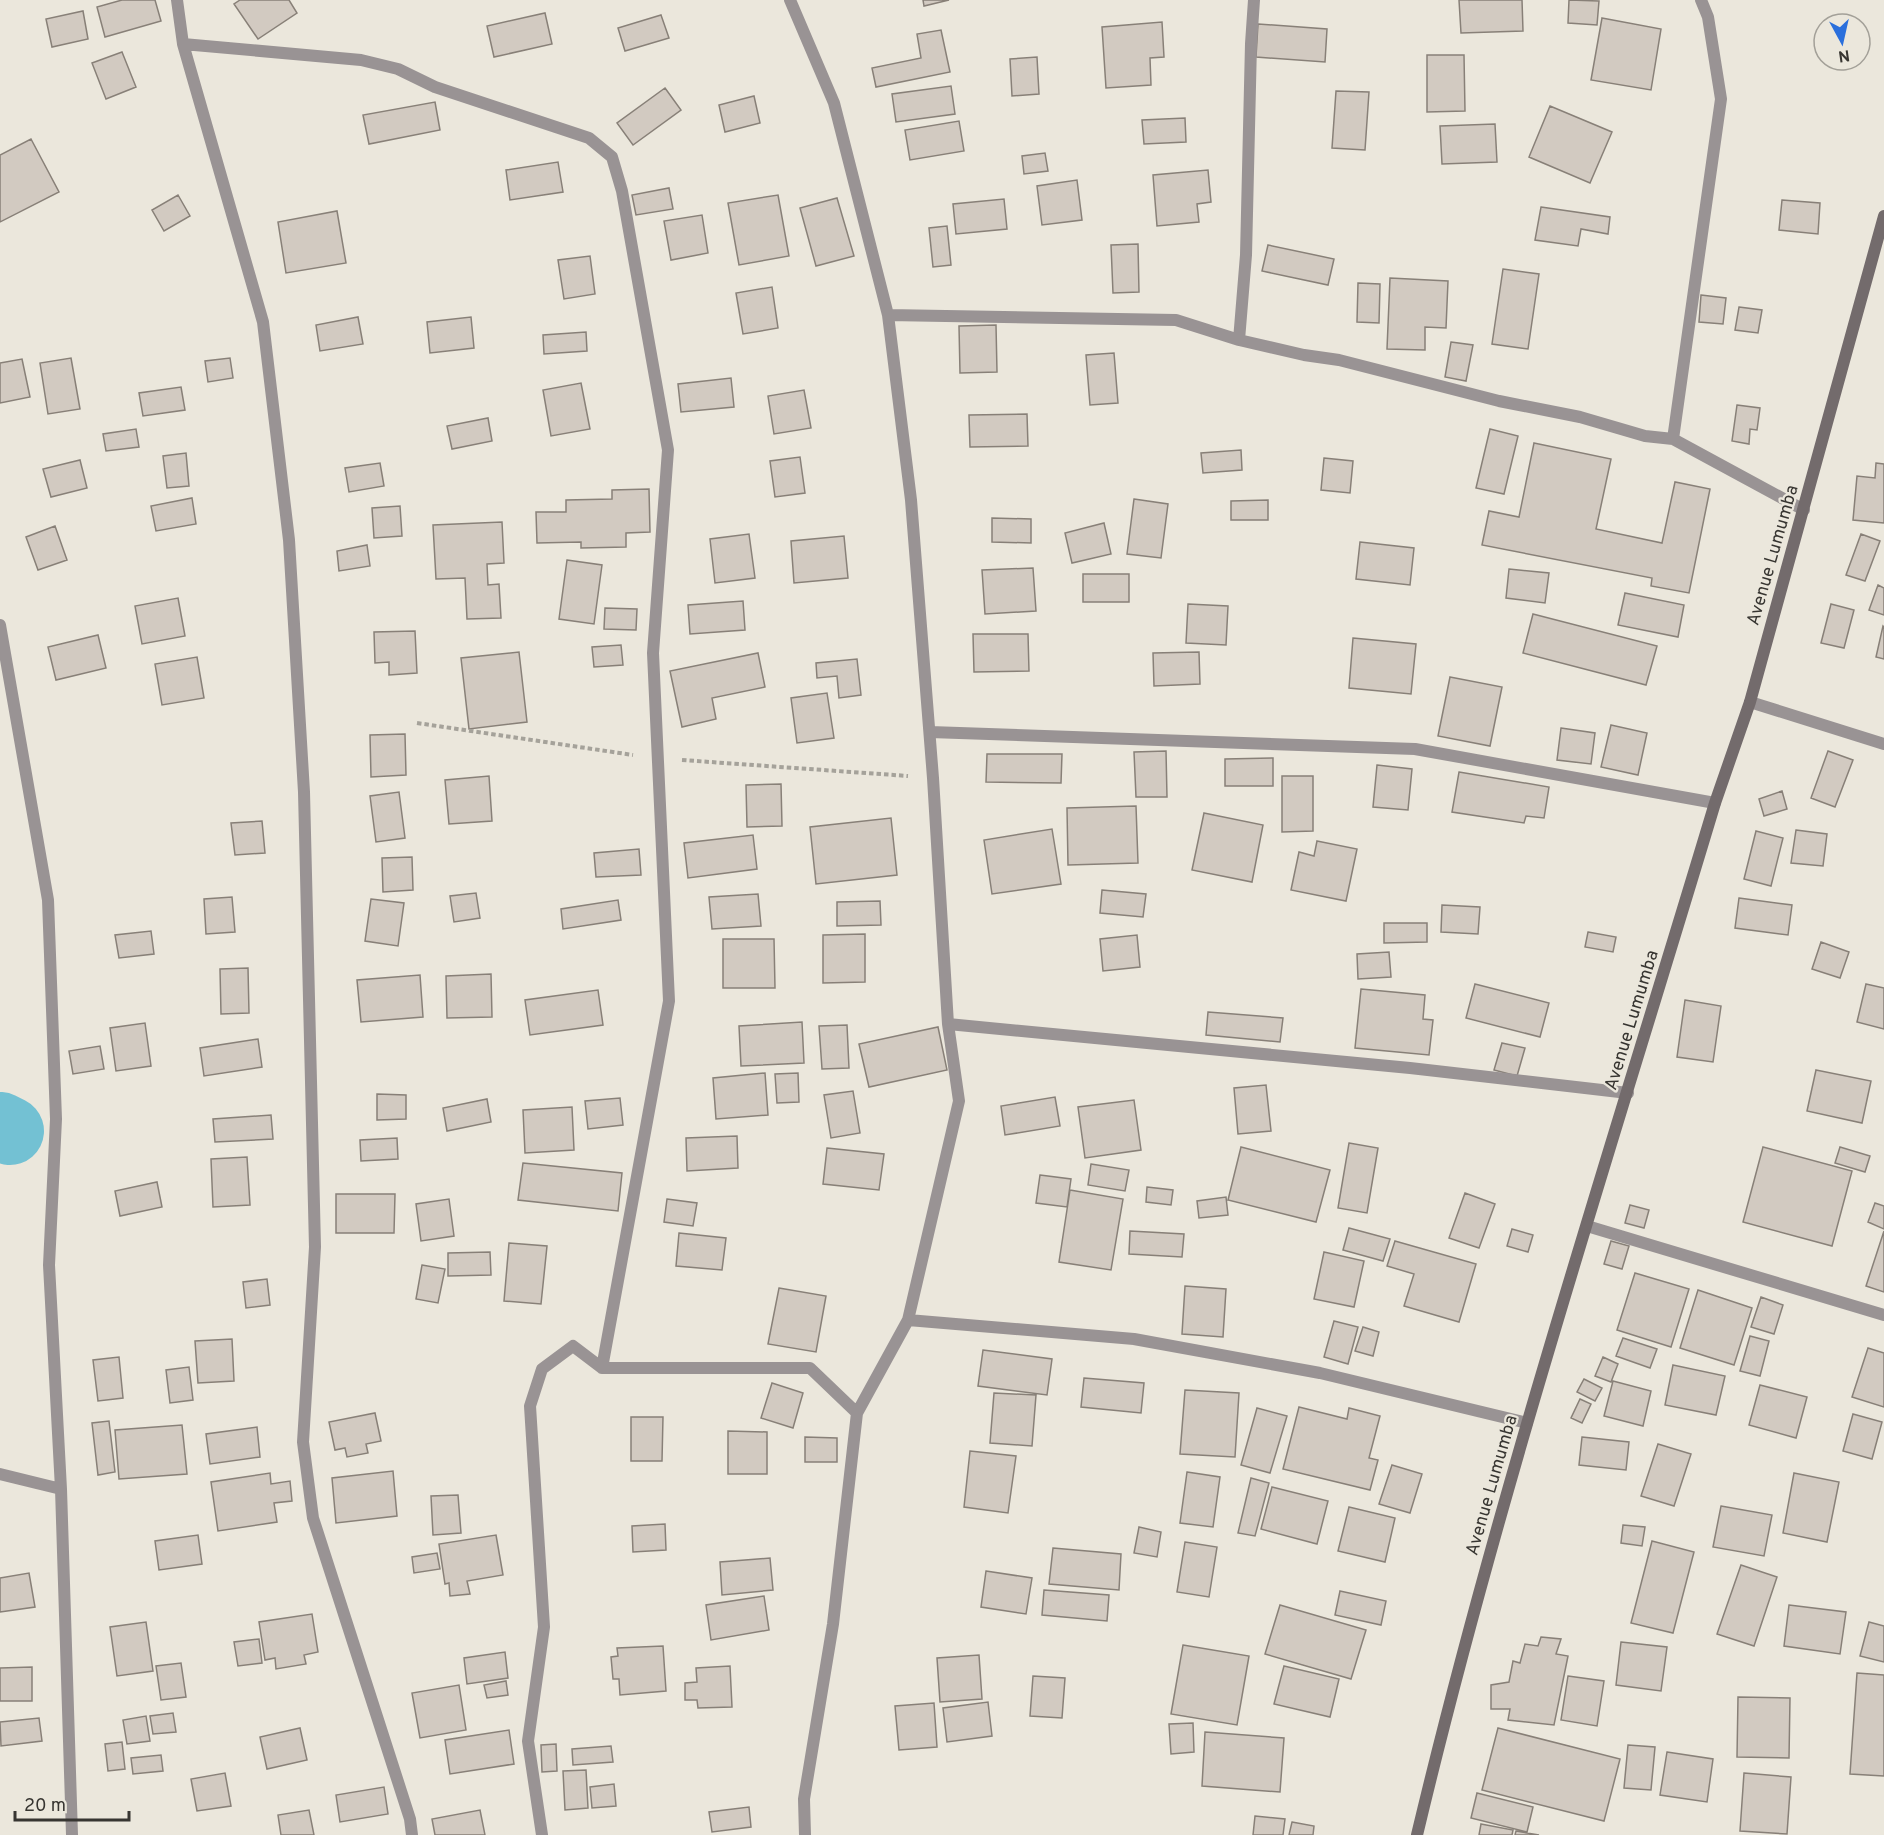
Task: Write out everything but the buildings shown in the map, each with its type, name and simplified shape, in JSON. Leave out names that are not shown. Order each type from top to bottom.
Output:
[{"type":"main road","name":"Avenue Lumumba","points":[[1417,1835],[1441,1734],[1527,1423],[1715,803],[1750,702],[1884,216]]},
{"type":"street","points":[[177,0],[183,44],[263,322],[289,540],[304,792],[315,1236],[303,1442],[313,1518],[410,1820],[412,1835]]},
{"type":"street","points":[[790,0],[834,103],[888,315],[911,501],[930,732],[948,1024],[959,1101],[908,1320],[857,1413],[833,1624],[804,1799],[805,1835]]},
{"type":"street","points":[[1239,340],[1246,255],[1254,0]]},
{"type":"street","points":[[1672,439],[1720,99],[1708,18],[1701,0]]},
{"type":"street","points":[[183,44],[361,60],[398,69],[435,87],[589,138],[612,157],[622,191],[668,450],[653,653],[669,1000],[602,1368]]},
{"type":"street","points":[[888,315],[1176,320],[1239,340],[1304,355],[1339,360],[1499,401],[1580,417],[1645,436],[1672,439],[1804,510]]},
{"type":"street","points":[[0,625],[48,900],[56,1119],[49,1265],[61,1489],[72,1835]]},
{"type":"street","points":[[1750,702],[1884,744]]},
{"type":"street","points":[[930,732],[1415,749],[1715,803]]},
{"type":"street","points":[[948,1024],[1410,1068],[1628,1093]]},
{"type":"street","points":[[1587,1226],[1884,1315]]},
{"type":"street","points":[[908,1320],[1134,1339],[1320,1373],[1527,1423]]},
{"type":"street","points":[[542,1835],[528,1741],[544,1627],[530,1406],[542,1369],[573,1346],[602,1368],[810,1368],[857,1413]]},
{"type":"street","points":[[0,1474],[61,1489]]},
{"type":"waterway","points":[[0,1126],[10,1131]]}]
